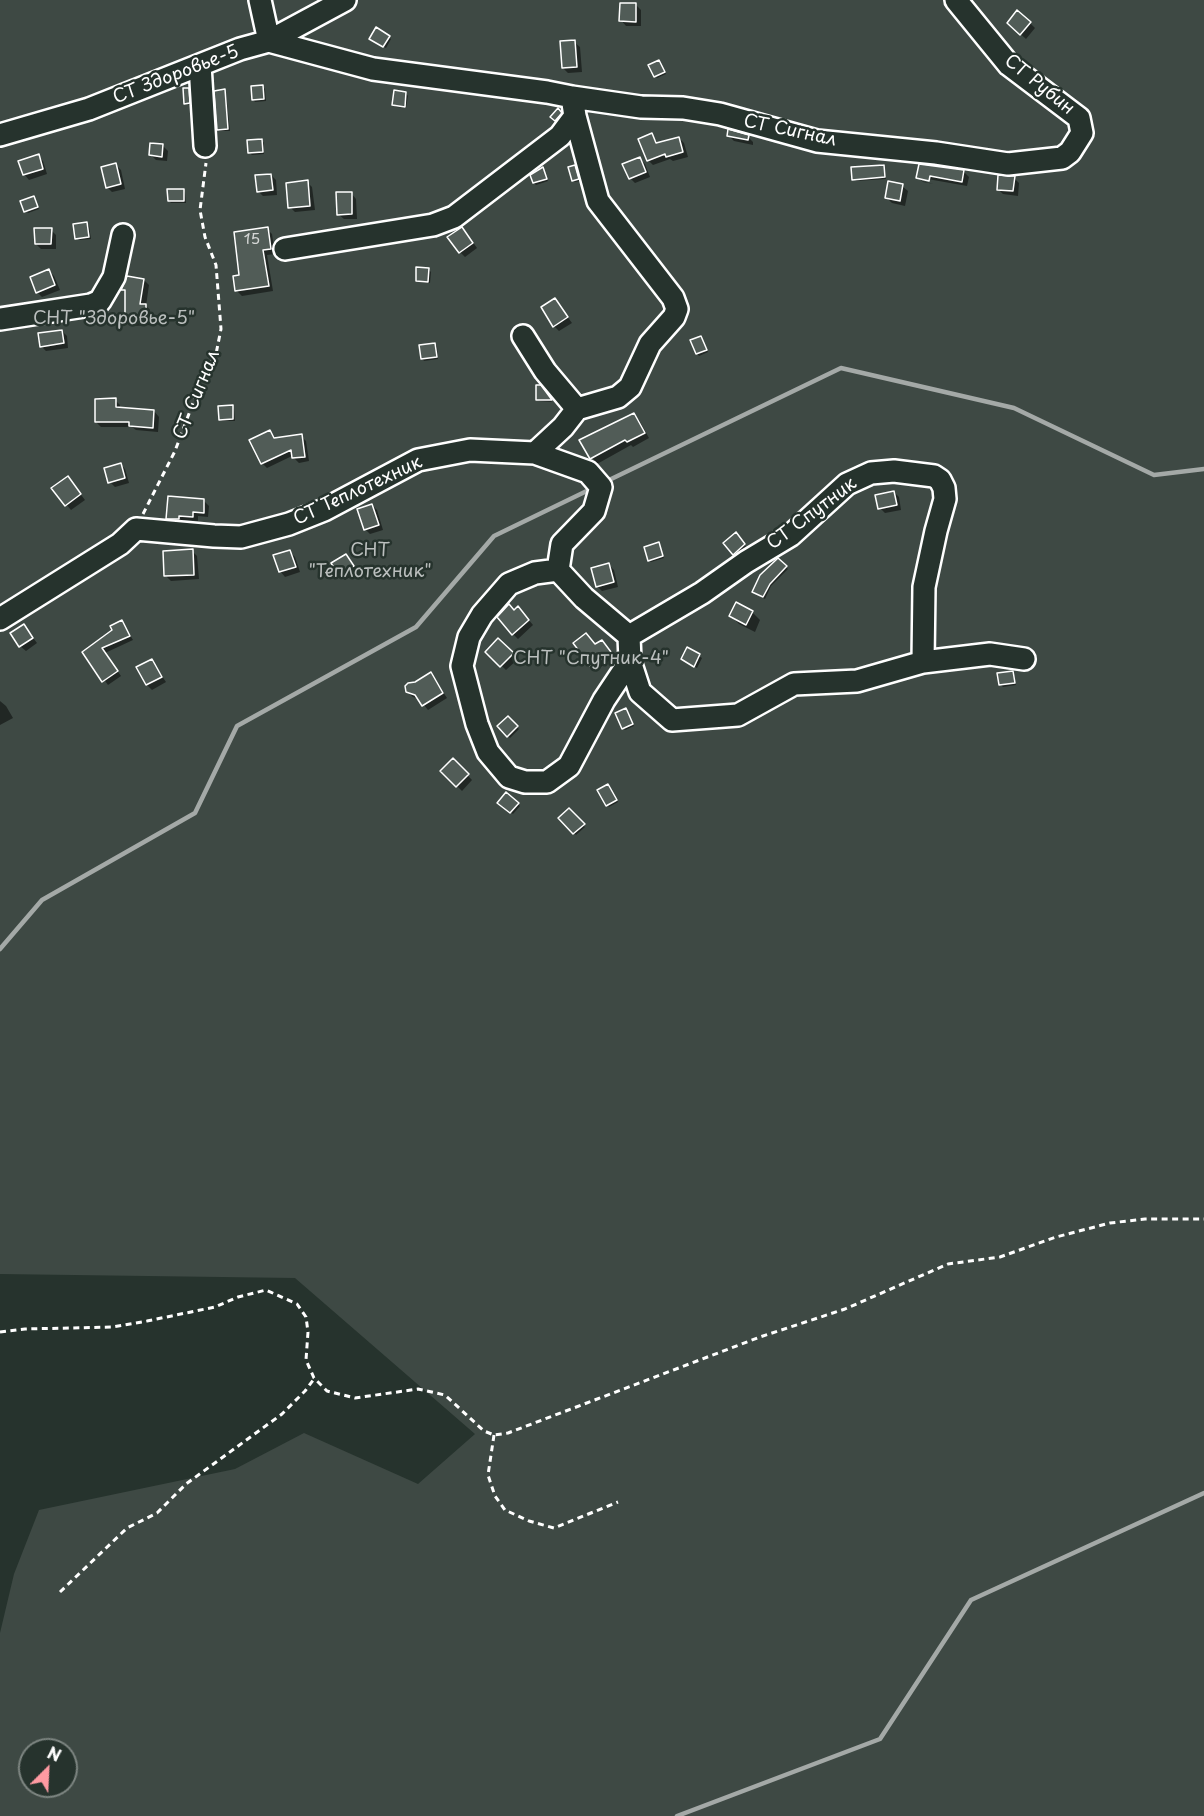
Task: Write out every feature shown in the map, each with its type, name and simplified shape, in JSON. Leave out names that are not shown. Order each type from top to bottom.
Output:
[{"type":"lane","points":[[260,0],[269,41]]},
{"type":"lane","name":"СТ Здоровье-5","points":[[0,135],[88,109],[240,49],[269,41],[345,0]]},
{"type":"lane","name":"СТ Рубин","points":[[957,1],[1008,65],[1078,118],[1082,133],[1070,152],[1062,158],[1008,164]]},
{"type":"lane","name":"СТ Сигнал","points":[[269,41],[373,69],[573,106],[683,108],[720,114],[817,141],[936,153],[1008,164]]},
{"type":"lane","points":[[200,65],[205,146]]},
{"type":"lane","points":[[285,249],[433,225],[454,217],[560,136],[573,106]]},
{"type":"lane","points":[[535,453],[563,427],[577,409],[618,397],[630,387],[650,344],[674,317],[676,309],[673,298],[598,201],[573,106]]},
{"type":"lane","points":[[0,319],[91,305],[100,300],[114,277],[123,235]]},
{"type":"lane","points":[[523,336],[545,372],[577,409]]},
{"type":"lane","name":"СТ Теплотехник","points":[[136,529],[241,537],[289,524],[324,510],[418,460],[470,450],[535,453],[588,472],[601,487],[594,511],[562,544],[558,570]]},
{"type":"lane","name":"СТ Спутник","points":[[629,636],[702,593],[746,562],[791,535],[847,484],[871,472],[894,471],[934,476],[940,480],[944,488],[945,499],[924,587],[923,662]]},
{"type":"lane","points":[[0,619],[120,544],[136,529]]},
{"type":"lane","points":[[630,661],[604,700],[569,766],[547,782],[525,782],[509,777],[488,752],[477,724],[462,666],[469,637],[482,615],[509,584],[535,573],[558,570],[584,598],[629,636],[630,661],[640,692],[672,720],[738,716],[794,684],[857,681],[923,662],[990,654],[1024,659]]},
{"type":"path","name":"СТ Сигнал","points":[[136,529],[175,451],[205,371],[216,354],[221,329],[216,265],[205,237],[200,210],[206,165],[205,146]]},
{"type":"path","points":[[0,1332],[25,1329],[113,1327],[147,1322],[214,1307],[238,1297],[266,1290],[297,1304],[306,1317],[308,1332],[306,1360],[314,1378],[327,1391],[355,1398],[418,1389],[445,1395],[484,1431],[494,1435],[508,1433],[760,1337],[845,1309],[948,1264],[1000,1257],[1056,1237],[1110,1222],[1145,1219],[1204,1219]]},
{"type":"path","points":[[60,1592],[127,1528],[157,1512],[186,1484],[282,1414],[305,1391],[314,1378]]},
{"type":"path","points":[[494,1435],[488,1475],[495,1496],[505,1510],[529,1521],[554,1528],[618,1502]]},
{"type":"green space","points":[[0,0],[1204,0],[1204,1816],[0,1816],[0,1633],[14,1574],[39,1510],[235,1469],[304,1433],[418,1484],[475,1434],[295,1278],[0,1274]]},
{"type":"building","points":[[620,3],[636,3],[636,22],[619,21]]},
{"type":"building","points":[[1017,10],[1031,22],[1020,35],[1007,23]]},
{"type":"building","points":[[376,27],[390,36],[383,47],[369,39]]},
{"type":"building","points":[[575,40],[577,67],[562,68],[560,41]]},
{"type":"building","points":[[659,60],[665,72],[654,77],[648,65]]},
{"type":"building","points":[[263,85],[264,99],[252,100],[251,86]]},
{"type":"building","points":[[183,88],[189,88],[190,103],[184,104]]},
{"type":"building","points":[[225,89],[228,129],[217,130],[214,91]]},
{"type":"building","points":[[394,90],[406,92],[405,107],[392,105]]},
{"type":"building","points":[[558,108],[562,113],[555,121],[550,117]]},
{"type":"building","points":[[728,129],[749,135],[748,140],[727,136]]},
{"type":"building","points":[[652,133],[656,143],[679,137],[683,152],[666,157],[665,154],[647,161],[638,139]]},
{"type":"building","points":[[262,139],[263,152],[248,153],[247,140]]},
{"type":"building","points":[[150,143],[163,144],[162,157],[149,155]]},
{"type":"building","points":[[39,154],[43,169],[23,175],[18,161]]},
{"type":"building","points":[[640,157],[646,172],[629,179],[622,164]]},
{"type":"building","points":[[116,163],[121,184],[106,188],[101,167]]},
{"type":"building","points":[[919,164],[964,170],[962,182],[930,176],[929,181],[916,178]]},
{"type":"building","points":[[575,165],[579,179],[572,181],[568,167]]},
{"type":"building","points":[[884,165],[885,177],[852,180],[851,167]]},
{"type":"building","points":[[543,167],[547,179],[533,183],[530,175]]},
{"type":"building","points":[[271,174],[273,190],[257,192],[255,175]]},
{"type":"building","points":[[998,175],[1015,176],[1013,191],[997,190]]},
{"type":"building","points":[[308,180],[310,206],[288,208],[286,183]]},
{"type":"building","points":[[888,181],[903,184],[900,201],[885,198]]},
{"type":"building","points":[[167,189],[184,189],[184,201],[168,201]]},
{"type":"building","points":[[336,192],[352,192],[352,214],[337,215]]},
{"type":"building","points":[[34,196],[38,207],[24,212],[20,201]]},
{"type":"building","points":[[87,222],[89,237],[75,239],[73,224]]},
{"type":"building","points":[[268,227],[271,249],[263,250],[269,286],[235,291],[233,276],[239,275],[234,232]]},
{"type":"building","points":[[462,227],[473,243],[459,253],[447,237]]},
{"type":"building","points":[[34,228],[52,228],[51,244],[35,244]]},
{"type":"building","points":[[416,267],[429,268],[428,282],[416,281]]},
{"type":"building","points":[[49,269],[55,285],[36,293],[30,277]]},
{"type":"building","points":[[127,276],[144,279],[140,304],[146,304],[146,321],[125,321],[125,290],[121,290]]},
{"type":"building","points":[[555,298],[568,317],[553,327],[541,307]]},
{"type":"building","points":[[62,330],[64,343],[40,347],[38,333]]},
{"type":"building","points":[[701,336],[707,350],[696,354],[690,340]]},
{"type":"building","points":[[435,343],[437,357],[421,359],[419,345]]},
{"type":"building","points":[[536,385],[541,385],[552,400],[536,400]]},
{"type":"building","points":[[116,398],[116,407],[154,410],[153,428],[129,426],[129,422],[95,422],[95,399]]},
{"type":"building","points":[[233,405],[233,419],[219,420],[218,406]]},
{"type":"building","points":[[634,413],[645,433],[627,442],[625,440],[590,459],[579,440]]},
{"type":"building","points":[[270,430],[274,438],[302,434],[305,457],[292,458],[291,450],[261,464],[249,440]]},
{"type":"building","points":[[121,463],[125,478],[108,483],[104,468]]},
{"type":"building","points":[[68,476],[81,494],[65,506],[51,488]]},
{"type":"building","points":[[894,491],[897,505],[878,509],[875,495]]},
{"type":"building","points":[[168,496],[204,499],[204,513],[193,512],[193,517],[179,516],[179,519],[166,519]]},
{"type":"building","points":[[372,504],[379,525],[364,530],[357,509]]},
{"type":"building","points":[[736,532],[745,544],[733,555],[723,543]]},
{"type":"building","points":[[659,542],[663,556],[648,561],[644,547]]},
{"type":"building","points":[[193,549],[194,575],[164,576],[163,551]]},
{"type":"building","points":[[290,550],[296,567],[279,572],[273,555]]},
{"type":"building","points":[[346,554],[354,566],[339,576],[331,563]]},
{"type":"building","points":[[778,558],[787,566],[770,584],[763,597],[752,592],[760,575]]},
{"type":"building","points":[[609,563],[614,582],[596,587],[591,568]]},
{"type":"building","points":[[736,602],[753,611],[746,625],[729,616]]},
{"type":"building","points":[[509,604],[514,610],[518,606],[529,620],[512,635],[497,617]]},
{"type":"building","points":[[122,620],[130,636],[102,648],[118,671],[102,682],[82,652],[112,630],[110,626]]},
{"type":"building","points":[[24,624],[33,638],[19,647],[10,633]]},
{"type":"building","points":[[586,633],[595,644],[602,640],[611,652],[591,667],[573,643]]},
{"type":"building","points":[[498,638],[514,653],[500,667],[485,652]]},
{"type":"building","points":[[687,647],[700,654],[694,667],[681,659]]},
{"type":"building","points":[[152,659],[162,677],[146,685],[136,667]]},
{"type":"building","points":[[1013,671],[1015,683],[999,685],[997,673]]},
{"type":"building","points":[[431,672],[443,693],[422,706],[415,695],[406,692],[405,686]]},
{"type":"building","points":[[626,708],[633,724],[622,729],[615,713]]},
{"type":"building","points":[[508,716],[518,726],[507,737],[497,726]]},
{"type":"building","points":[[453,758],[469,774],[456,787],[440,771]]},
{"type":"building","points":[[608,784],[617,800],[606,806],[597,790]]},
{"type":"building","points":[[506,792],[519,803],[510,813],[497,803]]},
{"type":"building","points":[[569,808],[585,824],[573,834],[558,818]]},
{"type":"waterway","points":[[605,482],[841,368],[1014,408],[1154,475],[1204,469]]},
{"type":"waterway","points":[[0,949],[42,900],[195,813],[237,726],[416,627],[494,536],[595,487]]},
{"type":"waterway","points":[[677,1816],[880,1739],[971,1600],[1204,1493]]},
{"type":"park label","name":"СНТ \"Здоровье-5\"","points":[[114,319]]},
{"type":"park label","name":"СНТ \"Теплотехник\"","points":[[370,561]]},
{"type":"park label","name":"СНТ \"Спутник-4\"","points":[[591,659]]}]
